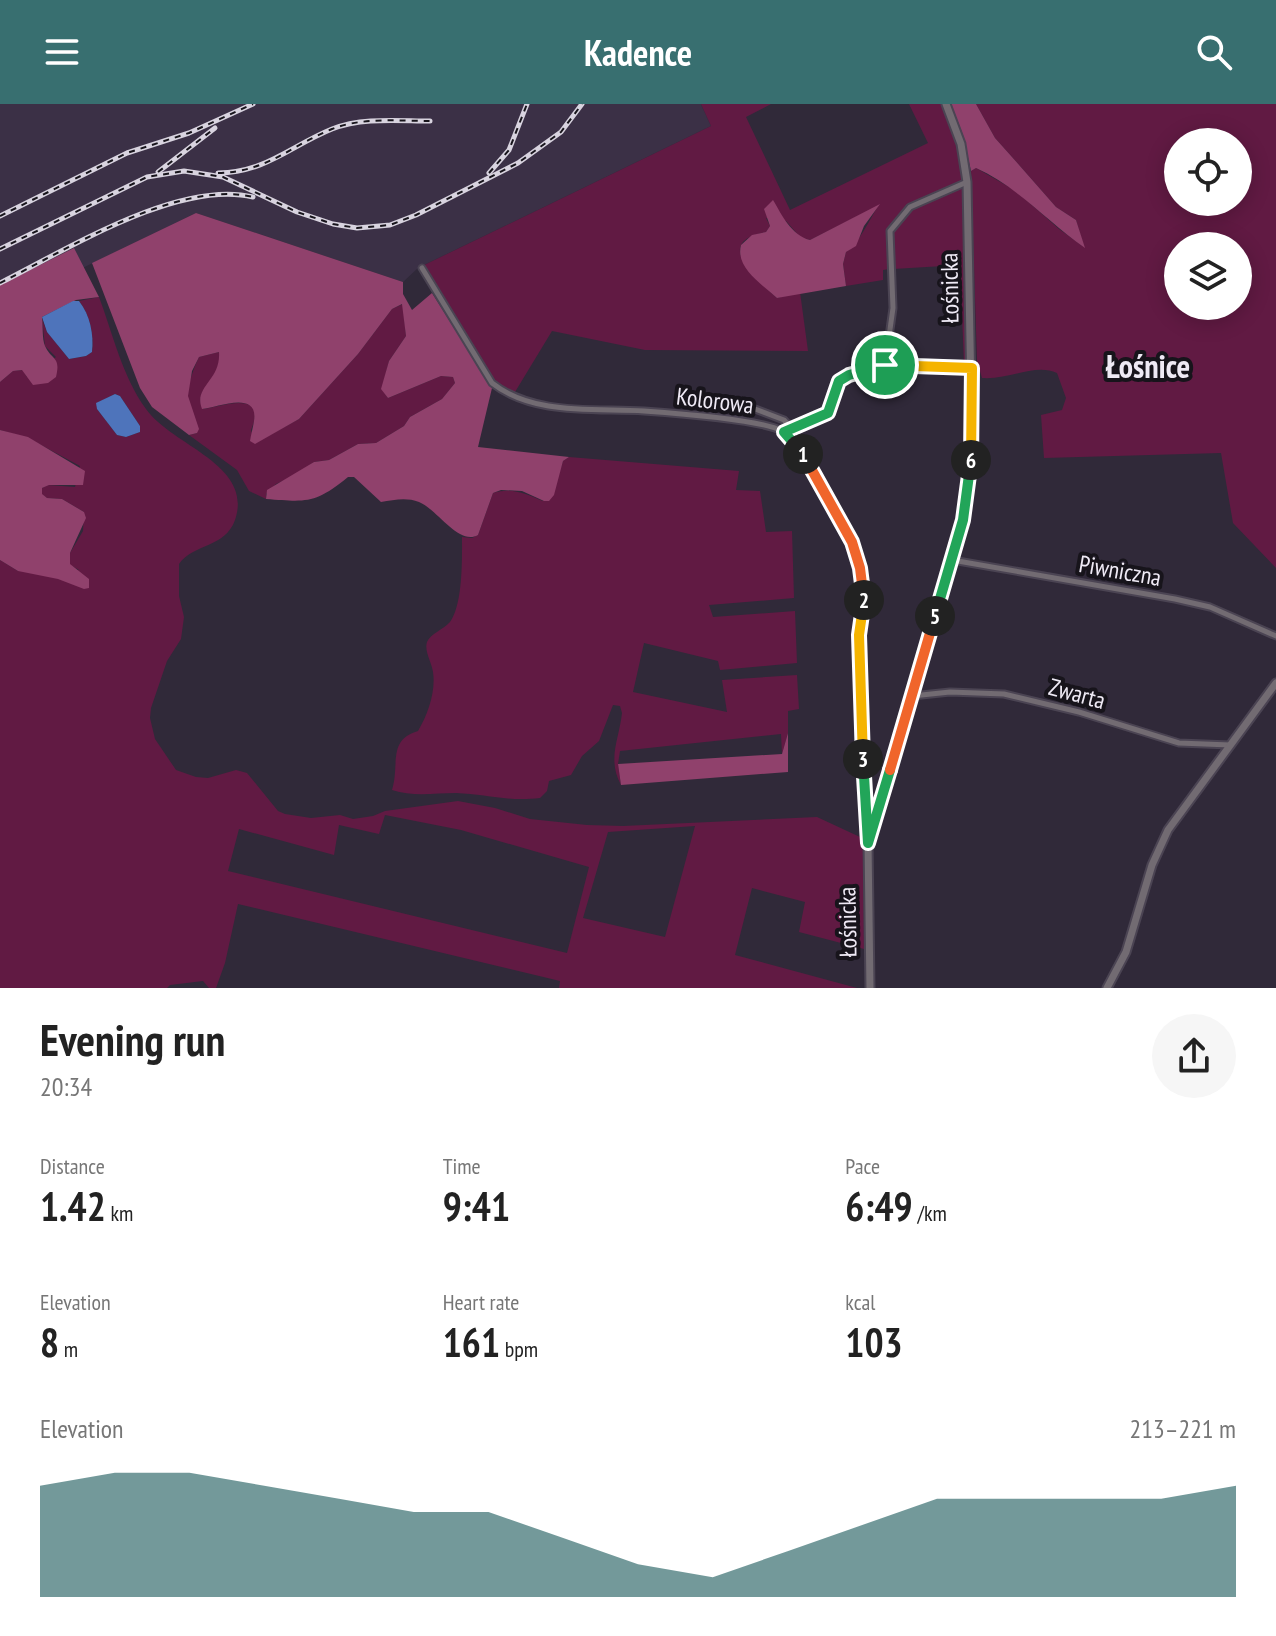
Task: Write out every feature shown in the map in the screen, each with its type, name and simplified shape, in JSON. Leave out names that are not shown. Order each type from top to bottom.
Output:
[{"type":"street","name":"Łośnicka","points":[[870,988],[868,843],[963,520],[970,472],[972,368],[967,182],[961,144],[946,104]]},
{"type":"street","points":[[885,365],[893,308],[890,231],[910,207],[967,182]]},
{"type":"street","name":"Kolorowa","points":[[422,268],[492,383],[501,390],[552,408],[648,411],[748,423],[784,432],[810,463],[852,542],[860,568],[865,603],[859,635],[860,714],[868,843]]},
{"type":"street","points":[[784,432],[828,413],[836,385],[842,378],[885,365],[972,368]]},
{"type":"street","points":[[742,404],[784,420],[791,428]]},
{"type":"street","name":"Piwniczna","points":[[952,560],[1210,607],[1276,636]]},
{"type":"street","points":[[1107,988],[1126,952],[1152,865],[1168,830],[1276,683]]},
{"type":"street","name":"Zwarta","points":[[912,696],[950,692],[1004,694],[1079,712],[1179,743],[1230,745]]},
{"type":"shaded area","points":[[0,104],[701,104],[711,126],[418,268],[403,282],[196,213],[0,308]]},
{"type":"shaded area","points":[[701,104],[771,104],[746,117],[790,210],[928,143],[909,104],[941,104],[959,148],[962,181],[920,199],[893,221],[888,240],[889,269],[883,270],[883,280],[846,286],[843,264],[846,252],[859,238],[878,206],[810,240],[800,237],[786,221],[766,218],[770,226],[766,232],[750,237],[742,244],[740,252],[743,262],[777,298],[800,292],[808,351],[645,350],[552,331],[515,392],[502,388],[491,375],[428,270],[418,268],[711,126]]},
{"type":"shaded area","points":[[951,104],[976,104],[995,138],[1056,207],[1076,220],[1085,248],[1006,185],[976,168],[971,171],[963,135]]},
{"type":"shaded area","points":[[976,104],[1276,104],[1276,568],[1233,523],[1221,453],[1044,458],[1041,415],[1062,410],[1066,398],[1057,373],[1040,370],[982,378],[977,361],[971,171],[976,168],[1016,191],[1084,247],[1076,220],[1056,207],[995,138]]},
{"type":"shaded area","points":[[962,185],[967,358],[964,364],[960,265],[893,269],[891,244],[893,230],[905,214],[923,202]]},
{"type":"shaded area","points":[[773,200],[792,229],[810,240],[880,204],[864,226],[856,246],[846,252],[843,264],[846,286],[777,298],[751,275],[742,261],[741,245],[752,235],[766,232],[770,226],[764,209]]},
{"type":"shaded area","points":[[196,213],[403,282],[403,294],[412,310],[432,293],[492,388],[478,447],[569,457],[563,461],[554,495],[549,501],[544,501],[522,491],[501,490],[493,493],[478,535],[471,537],[456,532],[419,502],[405,499],[381,502],[354,477],[348,477],[327,492],[310,499],[266,499],[267,490],[314,462],[329,460],[358,444],[376,443],[404,426],[410,417],[442,399],[455,383],[453,377],[441,376],[388,398],[381,389],[389,361],[406,336],[402,304],[392,309],[358,354],[299,419],[255,444],[250,441],[254,411],[250,405],[235,403],[202,409],[201,394],[216,370],[219,352],[199,357],[192,371],[188,396],[199,429],[197,433],[189,435],[152,407],[140,388],[92,263]]},
{"type":"shaded area","points":[[74,248],[99,297],[76,300],[42,317],[44,343],[57,362],[56,377],[48,383],[33,385],[22,370],[13,371],[0,382],[0,285]]},
{"type":"shaded area","points":[[99,297],[124,369],[146,409],[158,422],[222,470],[233,484],[238,501],[235,520],[224,536],[193,552],[179,564],[179,596],[184,617],[181,639],[167,661],[150,718],[155,739],[176,770],[208,778],[236,770],[247,773],[278,811],[311,818],[340,815],[353,819],[385,811],[458,801],[530,819],[587,825],[817,817],[860,837],[863,850],[864,949],[799,932],[805,902],[752,888],[735,955],[857,988],[559,988],[560,981],[238,904],[216,988],[209,988],[203,981],[167,988],[0,988],[0,560],[18,571],[79,570],[70,565],[70,553],[83,531],[84,512],[62,499],[47,498],[41,494],[42,488],[48,485],[75,487],[80,466],[28,438],[0,430],[0,382],[13,371],[23,370],[27,377],[56,357],[45,346],[42,319],[47,332],[69,359],[92,352],[90,325],[79,301]],"holes":[[[115,394],[120,396],[140,426],[140,432],[126,437],[117,435],[97,409],[99,402]],[[385,815],[461,830],[589,867],[567,953],[228,871],[239,829],[334,855],[339,825],[379,834]],[[695,826],[665,937],[583,918],[608,832]]]},
{"type":"shaded area","points":[[403,304],[406,336],[389,361],[382,389],[388,398],[441,376],[453,377],[455,383],[442,399],[410,417],[404,426],[376,443],[358,444],[329,460],[314,462],[276,484],[266,494],[266,499],[249,491],[237,470],[189,435],[197,433],[188,389],[199,357],[219,352],[218,370],[202,394],[203,409],[248,404],[255,417],[251,430],[255,443],[299,419],[358,354],[392,309]]},
{"type":"shaded area","points":[[0,430],[28,437],[85,471],[83,485],[49,485],[42,488],[42,494],[47,498],[62,499],[84,512],[86,518],[70,553],[70,564],[89,579],[89,588],[18,571],[0,560]]},
{"type":"shaded area","points":[[569,457],[739,471],[736,490],[760,491],[766,532],[792,531],[794,598],[709,605],[713,617],[795,611],[797,663],[720,670],[718,661],[644,643],[633,692],[727,712],[722,680],[797,675],[799,709],[788,711],[788,733],[782,754],[781,734],[620,751],[621,785],[614,758],[622,713],[620,706],[613,705],[599,741],[582,756],[571,775],[549,781],[547,791],[540,798],[416,794],[392,790],[398,747],[408,735],[418,731],[430,702],[434,679],[427,642],[450,622],[454,614],[461,581],[462,537],[478,535],[493,493],[513,491],[543,501],[558,477],[563,461]]},
{"type":"shaded area","points":[[788,733],[788,772],[621,785],[618,764],[782,754]]},
{"type":"water","points":[[79,301],[88,319],[92,332],[92,352],[69,359],[47,332],[42,317]]},
{"type":"water","points":[[115,394],[120,396],[140,426],[140,432],[126,437],[117,435],[97,409],[96,403]]},
{"type":"railway","points":[[0,216],[127,153],[189,133],[253,104]]},
{"type":"railway","points":[[489,173],[509,150],[527,104]]},
{"type":"railway","points":[[0,249],[147,177],[184,171],[223,177],[297,212],[333,224],[357,228],[390,225],[518,163],[561,132],[582,104]]},
{"type":"railway","points":[[218,173],[235,172],[265,163],[344,125],[381,120],[430,121]]},
{"type":"railway","points":[[158,172],[215,128]]},
{"type":"railway","points":[[0,283],[90,237],[158,208],[192,198],[224,194],[253,197]]},
{"type":"district","name":"Łośnice","points":[[1148,367]]},
{"type":"route","points":[[885,365],[972,368],[972,446],[963,520],[868,843],[860,714],[859,635],[865,603],[860,568],[852,542],[810,463],[784,432],[828,413],[836,385],[842,378],[885,365]]}]
